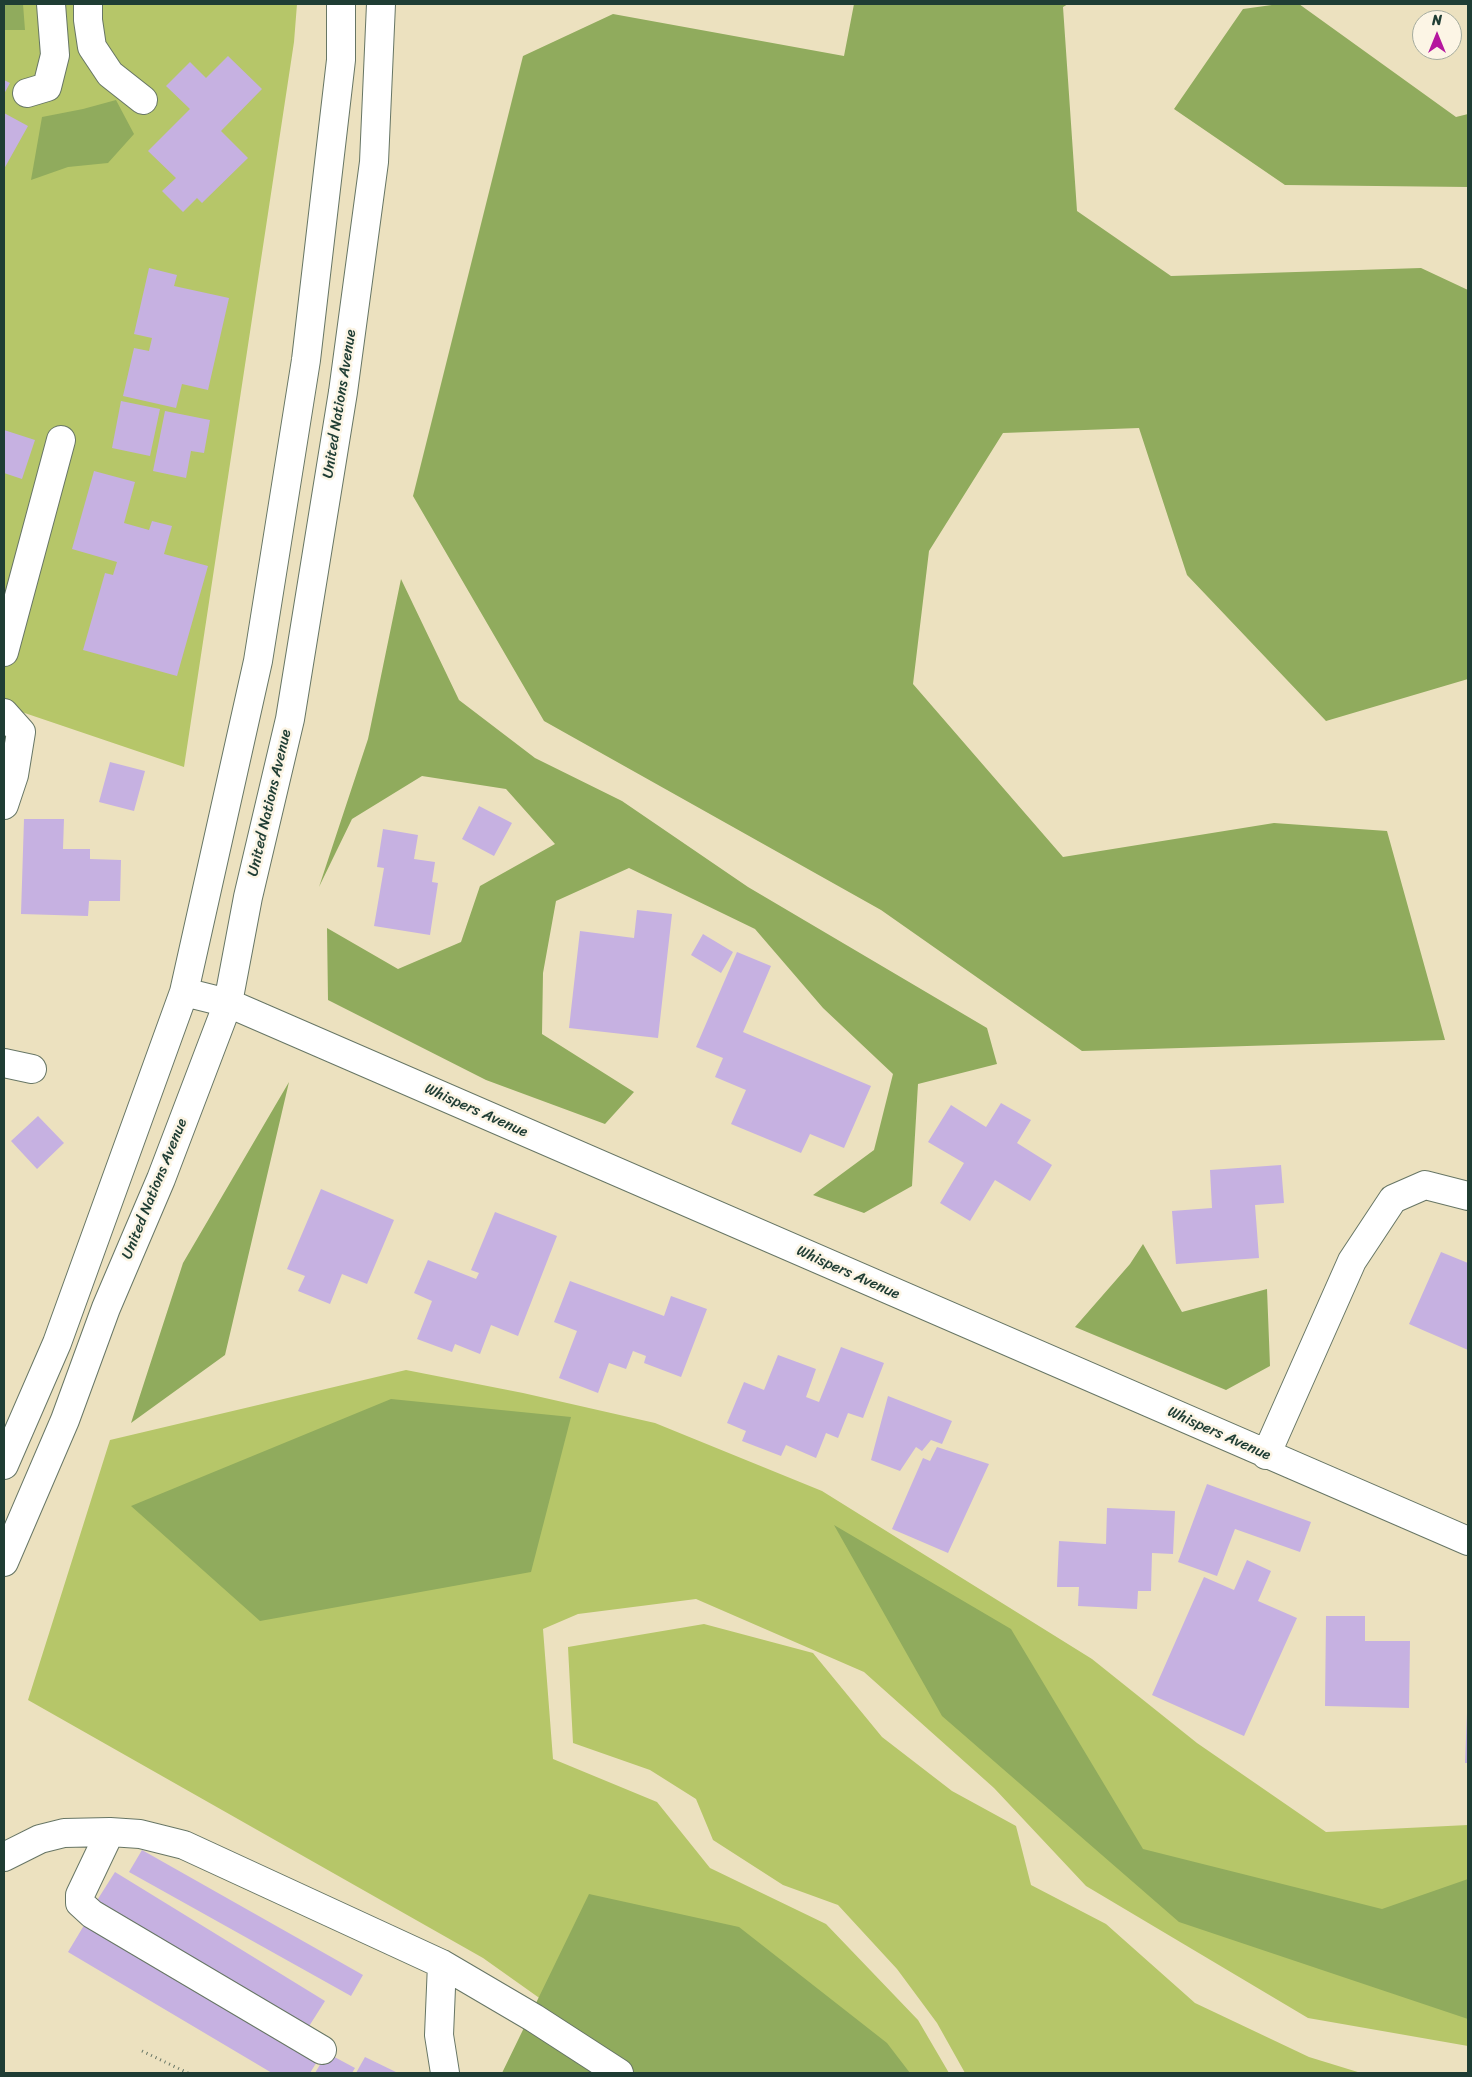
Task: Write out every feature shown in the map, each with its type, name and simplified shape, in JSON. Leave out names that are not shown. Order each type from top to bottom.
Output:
[{"type":"street","points":[[27,93],[47,87],[56,55],[51,4]]},
{"type":"street","points":[[88,4],[92,47],[110,74],[143,100]]},
{"type":"street","points":[[4,1465],[57,1343],[184,992],[258,661],[299,409],[341,60],[341,4]]},
{"type":"street","name":"United Nations Avenue","points":[[4,1562],[65,1420],[106,1308],[161,1179],[228,1003],[248,898],[290,719],[343,392],[374,162],[381,4]]},
{"type":"street","points":[[4,652],[61,440]]},
{"type":"street","points":[[4,713],[21,732],[14,774],[4,805]]},
{"type":"street","name":"Whispers Avenue","points":[[184,992],[228,1003],[1266,1455],[1465,1532]]},
{"type":"street","points":[[4,1063],[32,1069]]},
{"type":"street","points":[[1266,1455],[1352,1260],[1394,1199],[1425,1185],[1468,1196]]},
{"type":"street","points":[[110,1832],[80,1895],[80,1903],[92,1914],[322,2050]]},
{"type":"street","points":[[4,1857],[40,1839],[64,1833],[110,1832],[140,1834],[184,1845],[442,1964],[534,2018],[619,2073]]},
{"type":"street","points":[[442,1964],[439,2036],[445,2073]]},
{"type":"path","points":[[142,2051],[188,2073]]},
{"type":"green space","points":[[4,4],[297,4],[294,42],[184,767],[4,706]]},
{"type":"green space","points":[[4,4],[23,4],[25,30],[4,30]]},
{"type":"green space","points":[[854,4],[1068,4],[1063,7],[1077,211],[1171,276],[1421,268],[1468,290],[1468,679],[1326,721],[1187,575],[1139,428],[1003,433],[929,551],[913,684],[1063,857],[1274,823],[1387,831],[1445,1040],[1082,1051],[881,910],[544,721],[413,496],[523,56],[613,14],[844,56]]},
{"type":"green space","points":[[1279,4],[1299,4],[1456,117],[1468,114],[1468,187],[1285,185],[1174,109],[1243,9]]},
{"type":"green space","points":[[116,100],[134,134],[108,163],[68,167],[31,180],[42,117]]},
{"type":"green space","points":[[401,579],[459,700],[535,758],[622,801],[748,887],[987,1028],[997,1064],[918,1084],[912,1186],[864,1213],[813,1195],[874,1150],[893,1074],[823,1008],[755,929],[629,868],[556,901],[543,973],[542,1034],[634,1092],[605,1124],[486,1080],[328,1000],[327,928],[398,969],[461,942],[480,886],[555,844],[506,789],[422,776],[352,819],[319,887],[368,739]]},
{"type":"green space","points":[[289,1082],[225,1355],[131,1423],[183,1263]]},
{"type":"green space","points":[[1143,1244],[1182,1312],[1267,1289],[1270,1366],[1226,1390],[1075,1327],[1130,1264]]},
{"type":"green space","points":[[406,1370],[523,1393],[655,1423],[822,1491],[1092,1659],[1197,1743],[1326,1832],[1468,1825],[1468,2046],[1308,2018],[1086,1886],[994,1788],[864,1672],[696,1599],[578,1614],[543,1629],[553,1759],[657,1802],[710,1868],[826,1924],[918,2020],[949,2073],[645,2073],[483,1958],[28,1700],[110,1440]]},
{"type":"green space","points":[[391,1399],[571,1417],[531,1572],[260,1621],[131,1506]]},
{"type":"green space","points":[[834,1525],[1011,1629],[1143,1849],[1382,1909],[1468,1879],[1468,2019],[1179,1922],[942,1716]]},
{"type":"green space","points":[[704,1624],[813,1653],[882,1737],[952,1791],[1016,1826],[1031,1885],[1106,1924],[1195,2003],[1309,2057],[1361,2073],[965,2073],[937,2023],[897,1969],[838,1905],[783,1885],[713,1840],[696,1799],[650,1770],[573,1743],[568,1647]]},
{"type":"green space","points":[[589,1894],[739,1927],[887,2043],[910,2073],[502,2073]]},
{"type":"building","points":[[228,56],[262,89],[221,131],[248,158],[202,203],[197,198],[183,212],[162,191],[176,178],[148,151],[190,109],[166,86],[190,62],[206,78]]},
{"type":"building","points":[[4,80],[10,83],[4,94]]},
{"type":"building","points":[[4,113],[28,126],[4,169]]},
{"type":"building","points":[[149,268],[177,275],[174,286],[229,298],[208,390],[182,384],[176,408],[123,396],[134,348],[149,351],[152,338],[134,334]]},
{"type":"building","points":[[121,401],[160,409],[150,456],[112,448]]},
{"type":"building","points":[[165,411],[210,420],[204,453],[191,451],[186,478],[153,471]]},
{"type":"building","points":[[4,430],[35,440],[22,479],[4,473]]},
{"type":"building","points":[[94,471],[135,482],[124,523],[149,530],[152,521],[172,526],[164,554],[208,566],[177,676],[83,650],[105,573],[113,575],[117,562],[72,549]]},
{"type":"building","points":[[110,762],[145,771],[134,811],[99,802]]},
{"type":"building","points":[[479,806],[512,823],[494,856],[462,839]]},
{"type":"building","points":[[24,819],[64,819],[63,849],[90,849],[90,859],[121,860],[120,901],[89,901],[88,916],[21,914]]},
{"type":"building","points":[[383,829],[418,835],[414,859],[435,862],[432,882],[438,883],[430,935],[374,926],[384,868],[377,867]]},
{"type":"building","points":[[637,910],[672,914],[658,1038],[569,1028],[580,931],[634,938]]},
{"type":"building","points":[[703,934],[733,952],[721,973],[691,955]]},
{"type":"building","points":[[737,952],[771,966],[743,1032],[871,1086],[844,1148],[810,1134],[801,1153],[731,1124],[746,1090],[715,1077],[723,1058],[696,1047]]},
{"type":"building","points":[[1001,1103],[1031,1120],[1017,1143],[1052,1165],[1030,1201],[995,1180],[970,1221],[940,1203],[964,1163],[928,1142],[951,1105],[986,1127]]},
{"type":"building","points":[[38,1116],[64,1143],[37,1169],[11,1141]]},
{"type":"building","points":[[1281,1165],[1284,1203],[1255,1205],[1259,1258],[1176,1264],[1172,1211],[1212,1208],[1210,1170]]},
{"type":"building","points":[[321,1189],[394,1220],[367,1284],[342,1274],[330,1304],[298,1291],[305,1276],[287,1269]]},
{"type":"building","points":[[495,1212],[557,1236],[518,1336],[491,1325],[480,1354],[455,1344],[452,1352],[417,1339],[432,1301],[414,1293],[428,1260],[476,1279],[479,1273],[471,1270]]},
{"type":"building","points":[[1441,1252],[1468,1263],[1468,1350],[1409,1324]]},
{"type":"building","points":[[570,1281],[664,1316],[671,1296],[707,1309],[681,1377],[644,1363],[646,1356],[633,1351],[626,1369],[609,1363],[598,1393],[559,1378],[577,1331],[554,1322]]},
{"type":"building","points":[[841,1347],[884,1363],[863,1418],[848,1413],[838,1438],[826,1433],[816,1458],[786,1445],[781,1456],[742,1441],[746,1431],[727,1423],[744,1382],[764,1390],[778,1355],[816,1369],[806,1397],[819,1402]]},
{"type":"building","points":[[888,1396],[952,1421],[942,1444],[931,1440],[922,1451],[916,1447],[900,1471],[871,1460]]},
{"type":"building","points":[[937,1447],[989,1464],[948,1553],[892,1529],[923,1458],[930,1461]]},
{"type":"building","points":[[1207,1484],[1311,1522],[1300,1552],[1235,1529],[1217,1576],[1178,1562]]},
{"type":"building","points":[[1107,1508],[1175,1511],[1173,1554],[1152,1553],[1151,1591],[1138,1591],[1137,1609],[1078,1606],[1079,1587],[1057,1587],[1059,1541],[1106,1544]]},
{"type":"building","points":[[1247,1560],[1271,1571],[1258,1601],[1297,1618],[1244,1736],[1152,1695],[1204,1577],[1234,1590]]},
{"type":"building","points":[[1326,1616],[1365,1616],[1365,1641],[1410,1641],[1409,1708],[1325,1706]]},
{"type":"building","points":[[1467,1713],[1468,1763],[1465,1763]]},
{"type":"building","points":[[142,1850],[363,1975],[351,1996],[129,1872]]},
{"type":"building","points":[[115,1872],[325,2001],[306,2031],[96,1902]]},
{"type":"building","points":[[86,1922],[318,2060],[310,2073],[272,2073],[68,1952]]},
{"type":"building","points":[[327,2053],[355,2068],[352,2073],[315,2073]]},
{"type":"building","points":[[365,2057],[398,2073],[356,2073]]}]
